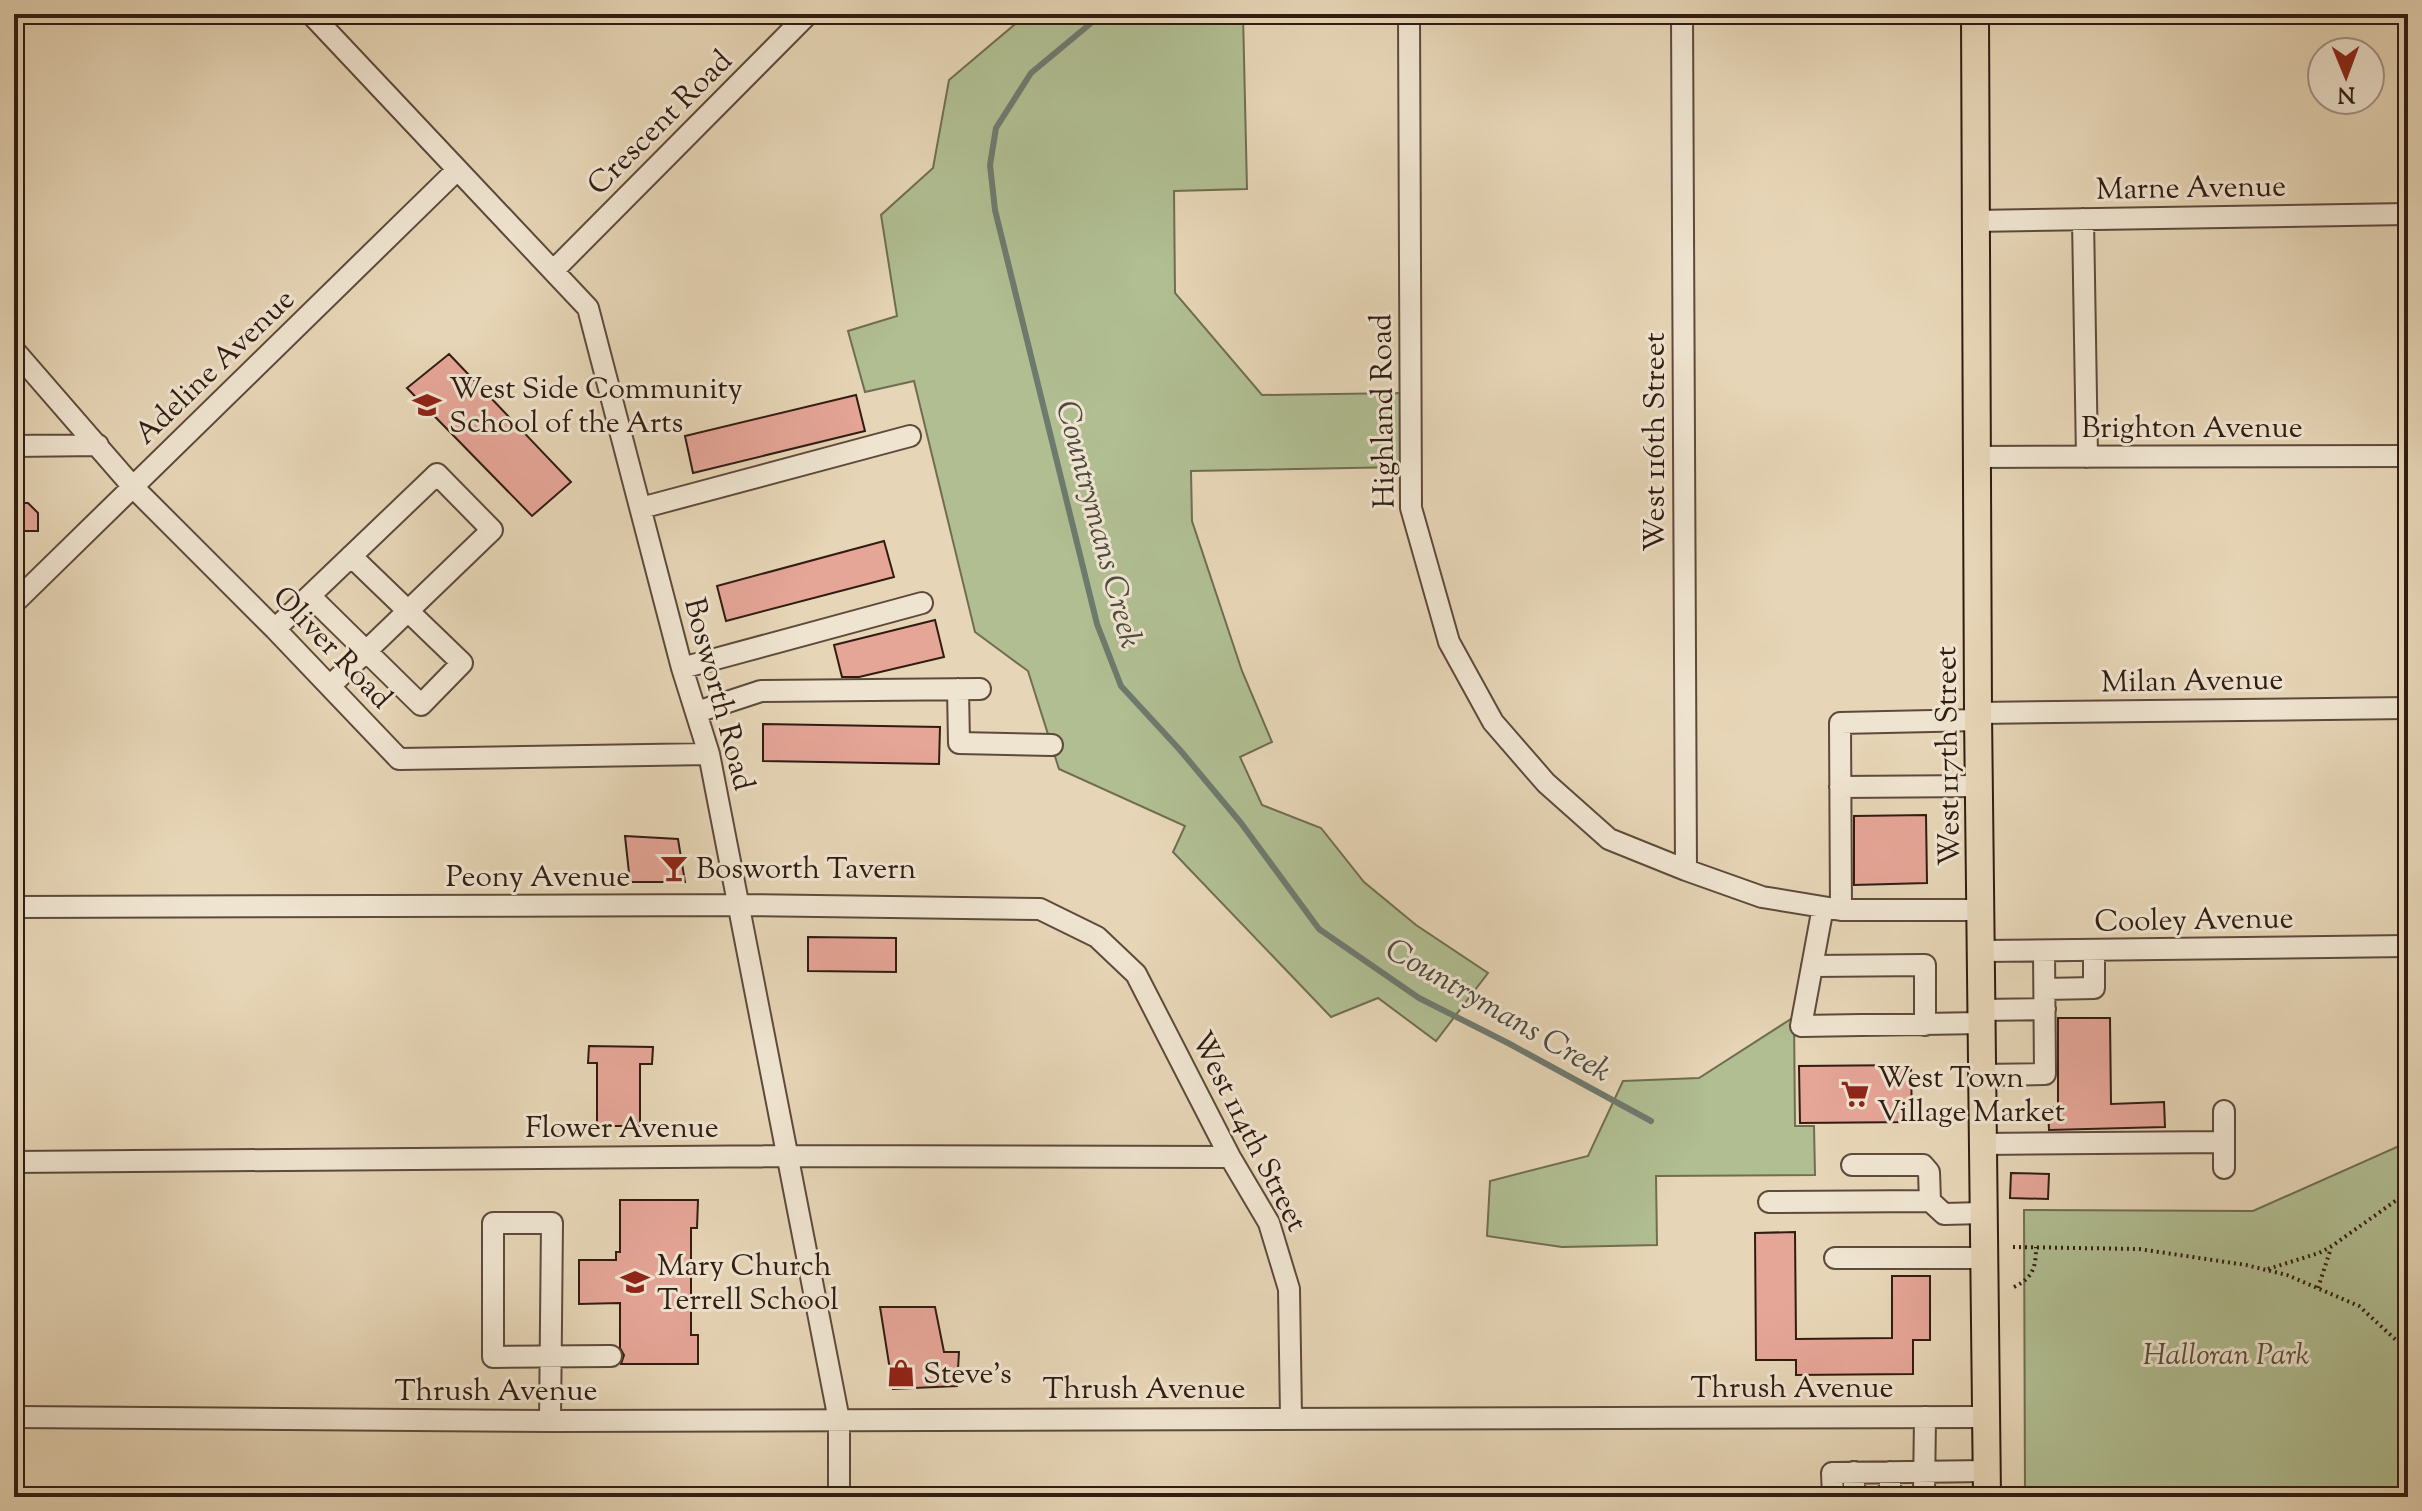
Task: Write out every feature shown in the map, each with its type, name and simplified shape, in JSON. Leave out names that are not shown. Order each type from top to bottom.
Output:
[{"type":"main road","name":"West 117th Street","points":[[1975,14],[1978,716],[1987,1484]]},
{"type":"street","name":"Bosworth Road","points":[[311,14],[588,308],[682,668],[709,754],[839,1420],[839,1497]]},
{"type":"street","name":"Crescent Road","points":[[553,271],[808,14]]},
{"type":"street","name":"Highland Road","points":[[1409,14],[1411,508],[1449,642],[1493,722],[1546,783],[1609,839],[1686,870],[1762,897],[1832,909],[1981,910]]},
{"type":"street","name":"West 116th Street","points":[[1682,14],[1686,870]]},
{"type":"street","name":"Adeline Avenue","points":[[14,603],[456,171]]},
{"type":"street","name":"Marne Avenue","points":[[1974,221],[2408,214]]},
{"type":"street","points":[[2083,219],[2087,457]]},
{"type":"street","name":"Oliver Road","points":[[14,350],[133,487],[399,759],[709,754]]},
{"type":"street","points":[[641,508],[910,436]]},
{"type":"street","points":[[14,446],[98,445]]},
{"type":"street","name":"Brighton Avenue","points":[[1976,457],[2408,456]]},
{"type":"street","points":[[275,629],[437,474],[492,530],[330,686]]},
{"type":"street","points":[[310,596],[421,705],[462,663],[351,556]]},
{"type":"street","points":[[682,668],[922,603]]},
{"type":"street","points":[[958,689],[959,743],[1052,745]]},
{"type":"street","points":[[697,712],[761,691],[980,689]]},
{"type":"street","name":"Milan Avenue","points":[[1840,787],[1840,723],[1978,716],[2408,708]]},
{"type":"street","points":[[1979,786],[1840,787],[1832,909],[1812,966],[1801,1026],[1925,1025],[1982,1016],[2094,988],[2094,950]]},
{"type":"street","name":"Peony Avenue","points":[[14,907],[740,905],[1040,909],[1097,937],[1136,974]]},
{"type":"street","name":"Cooley Avenue","points":[[1982,951],[2408,946]]},
{"type":"street","points":[[1982,1075],[2045,1074],[2044,951]]},
{"type":"street","points":[[1812,966],[1925,965],[1925,1025]]},
{"type":"street","name":"West 114th Street","points":[[1136,974],[1230,1157],[1269,1223],[1289,1289],[1291,1417]]},
{"type":"street","points":[[2224,1111],[2224,1168]]},
{"type":"street","points":[[1982,1144],[2224,1142]]},
{"type":"street","name":"Flower Avenue","points":[[14,1162],[787,1156],[1230,1157]]},
{"type":"street","points":[[1852,1165],[1923,1165],[1929,1172],[1930,1201]]},
{"type":"street","points":[[1769,1202],[1930,1201],[1944,1214],[1983,1213]]},
{"type":"street","points":[[550,1421],[551,1356],[552,1223],[493,1223],[493,1357],[551,1356],[611,1356]]},
{"type":"street","points":[[1835,1258],[1984,1258]]},
{"type":"street","name":"Thrush Avenue","points":[[14,1417],[550,1421],[1986,1417]]},
{"type":"street","points":[[1924,1493],[1925,1417]]},
{"type":"street","points":[[1854,1472],[1854,1495]]},
{"type":"street","points":[[1890,1472],[1890,1494]]},
{"type":"street","points":[[1833,1497],[1832,1473],[1925,1472],[1987,1484]]},
{"type":"path","points":[[2266,1270],[2332,1246],[2408,1192]]},
{"type":"path","points":[[2318,1288],[2332,1246]]},
{"type":"path","points":[[2013,1247],[2139,1249],[2266,1270],[2359,1306],[2408,1351]]},
{"type":"path","points":[[2014,1287],[2024,1282],[2036,1268],[2036,1247]]},
{"type":"green space","points":[[1027,14],[1243,14],[1247,189],[1174,191],[1175,293],[1262,395],[1400,393],[1402,467],[1191,471],[1192,521],[1242,671],[1272,742],[1240,757],[1262,805],[1321,828],[1364,882],[1416,925],[1488,973],[1436,1041],[1378,998],[1331,1017],[1173,852],[1185,826],[1059,769],[1028,671],[975,632],[914,381],[865,392],[848,331],[897,316],[881,215],[933,168],[949,80]]},
{"type":"green space","points":[[1794,1017],[1795,1126],[1814,1126],[1815,1175],[1656,1176],[1657,1245],[1562,1247],[1487,1236],[1490,1181],[1588,1156],[1623,1081],[1699,1078]]},
{"type":"green space","name":"Halloran Park","points":[[2408,1142],[2408,1497],[2025,1497],[2024,1210],[2253,1211]]},
{"type":"building","points":[[449,354],[571,482],[532,516],[407,388]]},
{"type":"building","points":[[856,395],[865,431],[693,473],[685,436]]},
{"type":"building","points":[[14,503],[28,503],[38,513],[38,531],[14,531]]},
{"type":"building","points":[[884,541],[894,577],[726,621],[717,586]]},
{"type":"building","points":[[935,620],[944,657],[859,677],[842,677],[834,645]]},
{"type":"building","points":[[763,724],[940,727],[939,764],[763,761]]},
{"type":"building","points":[[1926,815],[1927,883],[1854,885],[1854,816]]},
{"type":"building","points":[[625,836],[678,839],[685,882],[630,882]]},
{"type":"building","points":[[808,937],[896,938],[896,972],[808,971]]},
{"type":"building","points":[[2058,1018],[2110,1018],[2111,1104],[2164,1102],[2165,1127],[2049,1130],[2048,1107],[2058,1107]]},
{"type":"building","points":[[589,1046],[653,1047],[652,1064],[640,1064],[640,1126],[597,1126],[597,1063],[588,1063]]},
{"type":"building","name":"West Town Village Market","points":[[1911,1065],[1912,1122],[1800,1123],[1799,1066]]},
{"type":"building","points":[[2011,1173],[2049,1174],[2048,1199],[2010,1198]]},
{"type":"building","name":"Mary Church Terrell School","points":[[620,1200],[698,1200],[697,1228],[691,1228],[691,1335],[698,1335],[698,1364],[621,1364],[624,1355],[620,1348],[620,1303],[579,1304],[579,1260],[616,1260],[616,1252],[620,1252]]},
{"type":"building","points":[[1795,1232],[1796,1339],[1892,1338],[1892,1276],[1930,1276],[1930,1340],[1913,1340],[1913,1374],[1796,1375],[1796,1360],[1756,1360],[1755,1233]]},
{"type":"building","points":[[880,1307],[935,1307],[944,1352],[959,1352],[957,1386],[893,1389]]},
{"type":"waterway","name":"Countrymans Creek","points":[[1102,14],[1031,73],[996,128],[990,165],[995,210],[1097,624],[1121,686],[1241,823],[1319,929],[1419,998],[1651,1121]]},
{"type":"place","name":"West Side Community School of the Arts","points":[[427,405]]},
{"type":"place","name":"Bosworth Tavern","points":[[674,868]]},
{"type":"place","name":"West Town Village Market","points":[[1855,1094]]},
{"type":"place","name":"Mary Church Terrell School","points":[[635,1282]]},
{"type":"place","name":"Steve's","points":[[901,1373]]}]
